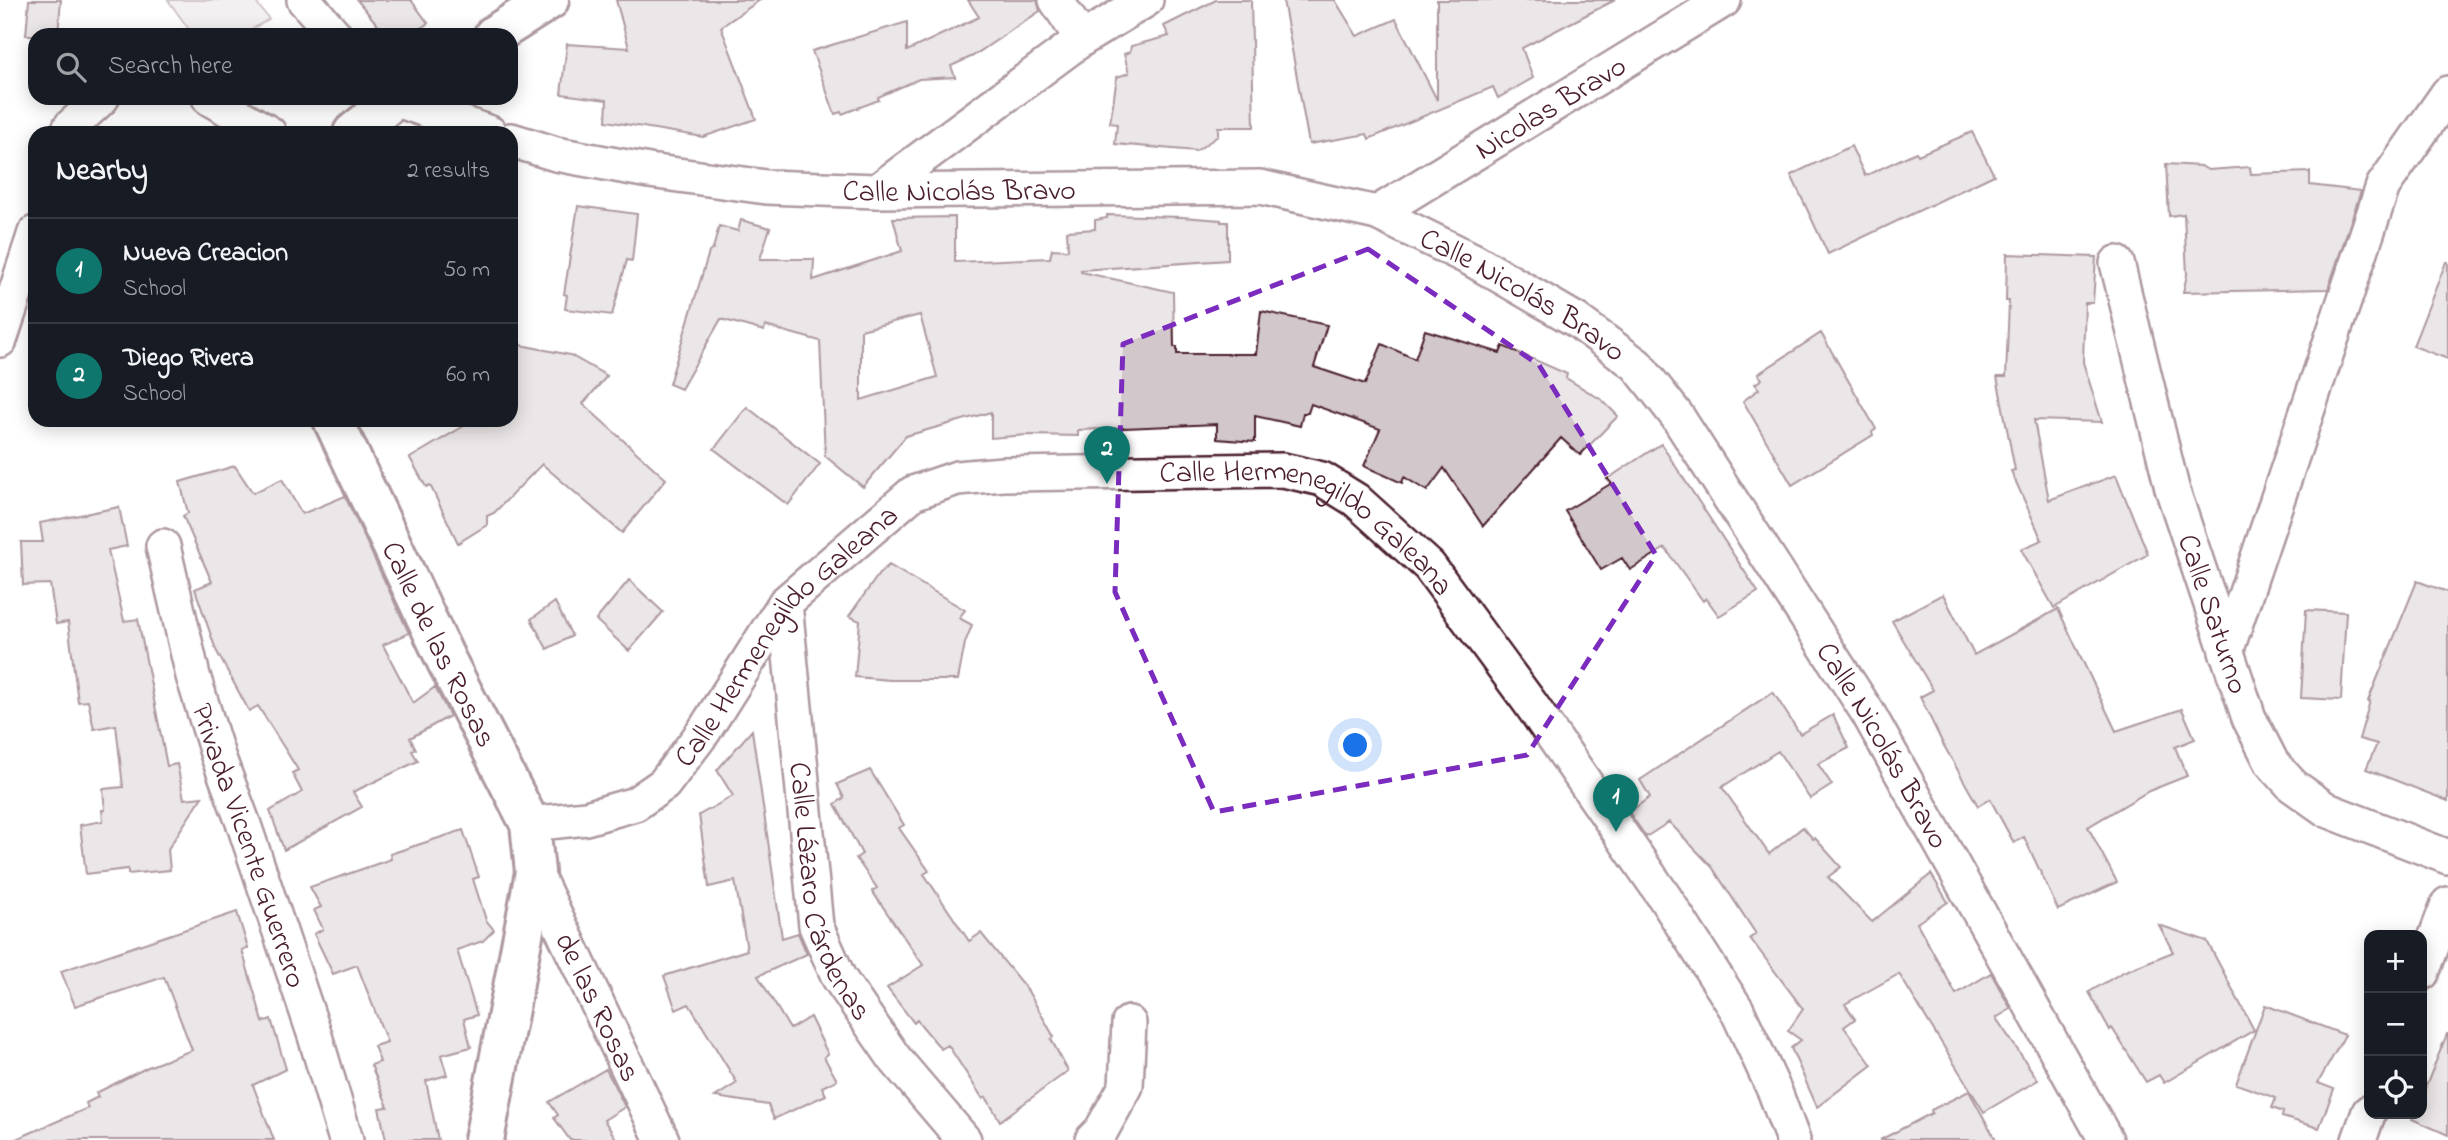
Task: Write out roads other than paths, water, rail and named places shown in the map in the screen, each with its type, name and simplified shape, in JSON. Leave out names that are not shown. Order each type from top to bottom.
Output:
[{"type":"street","points":[[304,0],[329,28]]},
{"type":"street","points":[[505,28],[549,0]]},
{"type":"street","points":[[1056,0],[1082,39]]},
{"type":"street","points":[[877,191],[1082,39],[1146,0]]},
{"type":"street","name":"Nicolas Bravo","points":[[1377,213],[1724,0]]},
{"type":"street","points":[[2225,652],[2384,186],[2448,93]]},
{"type":"street","points":[[71,126],[94,105]]},
{"type":"street","points":[[221,105],[257,126]]},
{"type":"street","points":[[361,126],[387,105]]},
{"type":"street","points":[[411,105],[470,126]]},
{"type":"street","name":"Calle Nicolás Bravo","points":[[518,142],[556,154],[649,171],[766,187],[877,191],[1260,187],[1377,213],[1473,260],[1576,320],[1637,365],[1677,416],[1868,713],[2106,1140]]},
{"type":"street","points":[[0,340],[28,254]]},
{"type":"street","name":"Calle Saturno","points":[[2117,263],[2172,488],[2225,652],[2249,718],[2272,763],[2293,786],[2327,810],[2448,857]]},
{"type":"street","name":"Calle de las Rosas","points":[[336,427],[447,662],[530,824],[534,872],[484,1140]]},
{"type":"street","name":"Calle Hermenegildo Galeana","points":[[530,824],[586,818],[635,804],[664,784],[704,731],[785,603],[912,494],[957,478],[1017,474],[1283,470],[1322,479],[1356,500],[1429,565],[1530,703],[1665,898],[1738,1010],[1775,1092],[1793,1140]]},
{"type":"street","name":"Privada Vicente Guerrero","points":[[163,546],[196,688],[299,985],[346,1140]]},
{"type":"street","name":"Calle Lázaro Cárdenas","points":[[785,603],[816,926],[839,978],[895,1059],[964,1140]]},
{"type":"street","name":"de las Rosas","points":[[534,872],[662,1140]]},
{"type":"street","points":[[2427,960],[2448,904]]},
{"type":"street","points":[[1092,1140],[1101,1131],[1126,1086],[1129,1023]]},
{"type":"street","points":[[2359,1140],[2366,1119]]},
{"type":"place","name":"Diego Rivera","points":[[1107,484]]},
{"type":"place","name":"Nueva Creacion","points":[[1616,832]]}]
